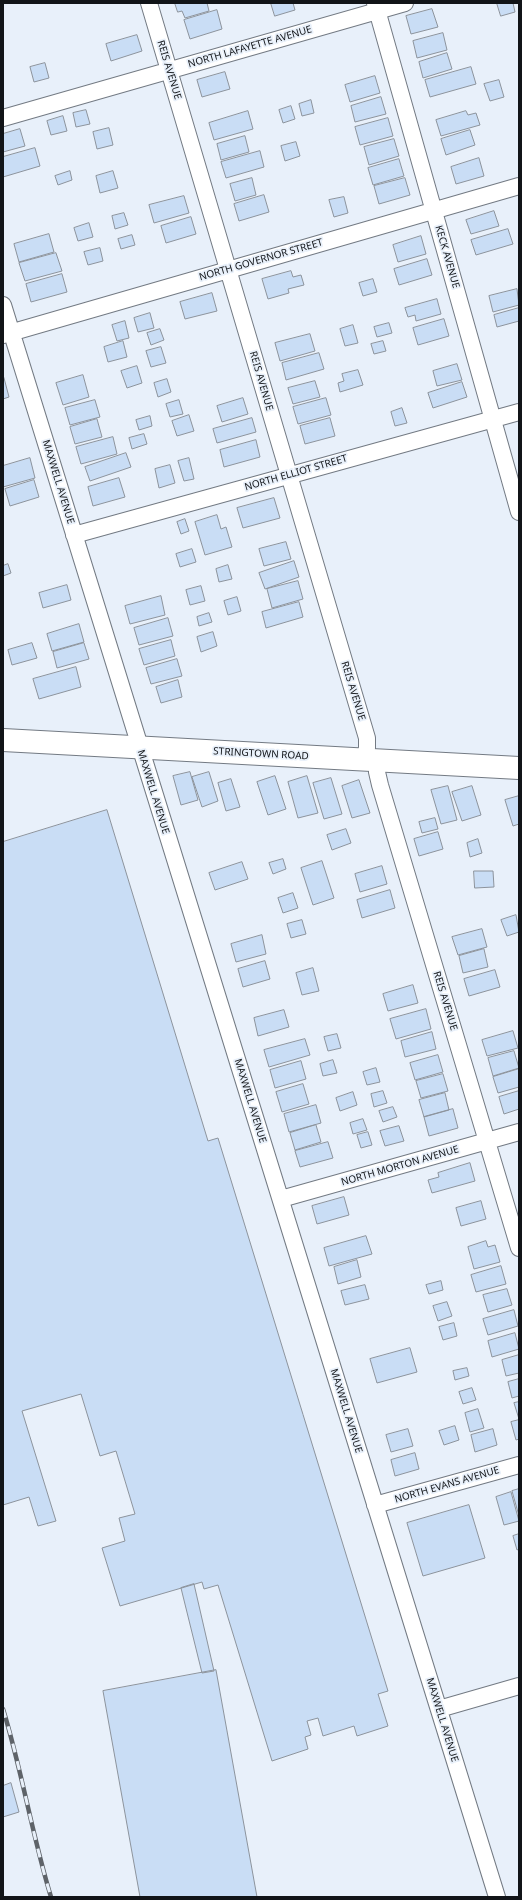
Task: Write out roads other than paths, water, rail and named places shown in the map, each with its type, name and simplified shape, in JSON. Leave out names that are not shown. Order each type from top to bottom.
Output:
[{"type":"main road","name":"STRINGTOWN ROAD","points":[[3,740],[519,768]]},
{"type":"street","name":"REIS AVENUE","points":[[149,3],[367,738],[367,748],[364,759]]},
{"type":"street","name":"NORTH LAFAYETTE AVENUE","points":[[3,118],[169,70],[376,7],[405,3]]},
{"type":"street","name":"KECK AVENUE","points":[[376,7],[519,512]]},
{"type":"street","name":"NORTH GOVERNOR STREET","points":[[7,333],[519,186]]},
{"type":"street","name":"MAXWELL AVENUE","points":[[3,305],[7,333],[74,535],[497,1897]]},
{"type":"street","name":"NORTH ELLIOT STREET","points":[[74,535],[519,412]]},
{"type":"street","name":"REIS AVENUE","points":[[389,760],[379,764],[377,772],[380,785],[519,1248]]},
{"type":"street","name":"NORTH MORTON AVENUE","points":[[281,1199],[519,1132]]},
{"type":"street","name":"NORTH EVANS AVENUE","points":[[375,1505],[519,1465]]},
{"type":"street","points":[[439,1709],[519,1686]]},
{"type":"railway","points":[[3,1709],[51,1897]]}]
